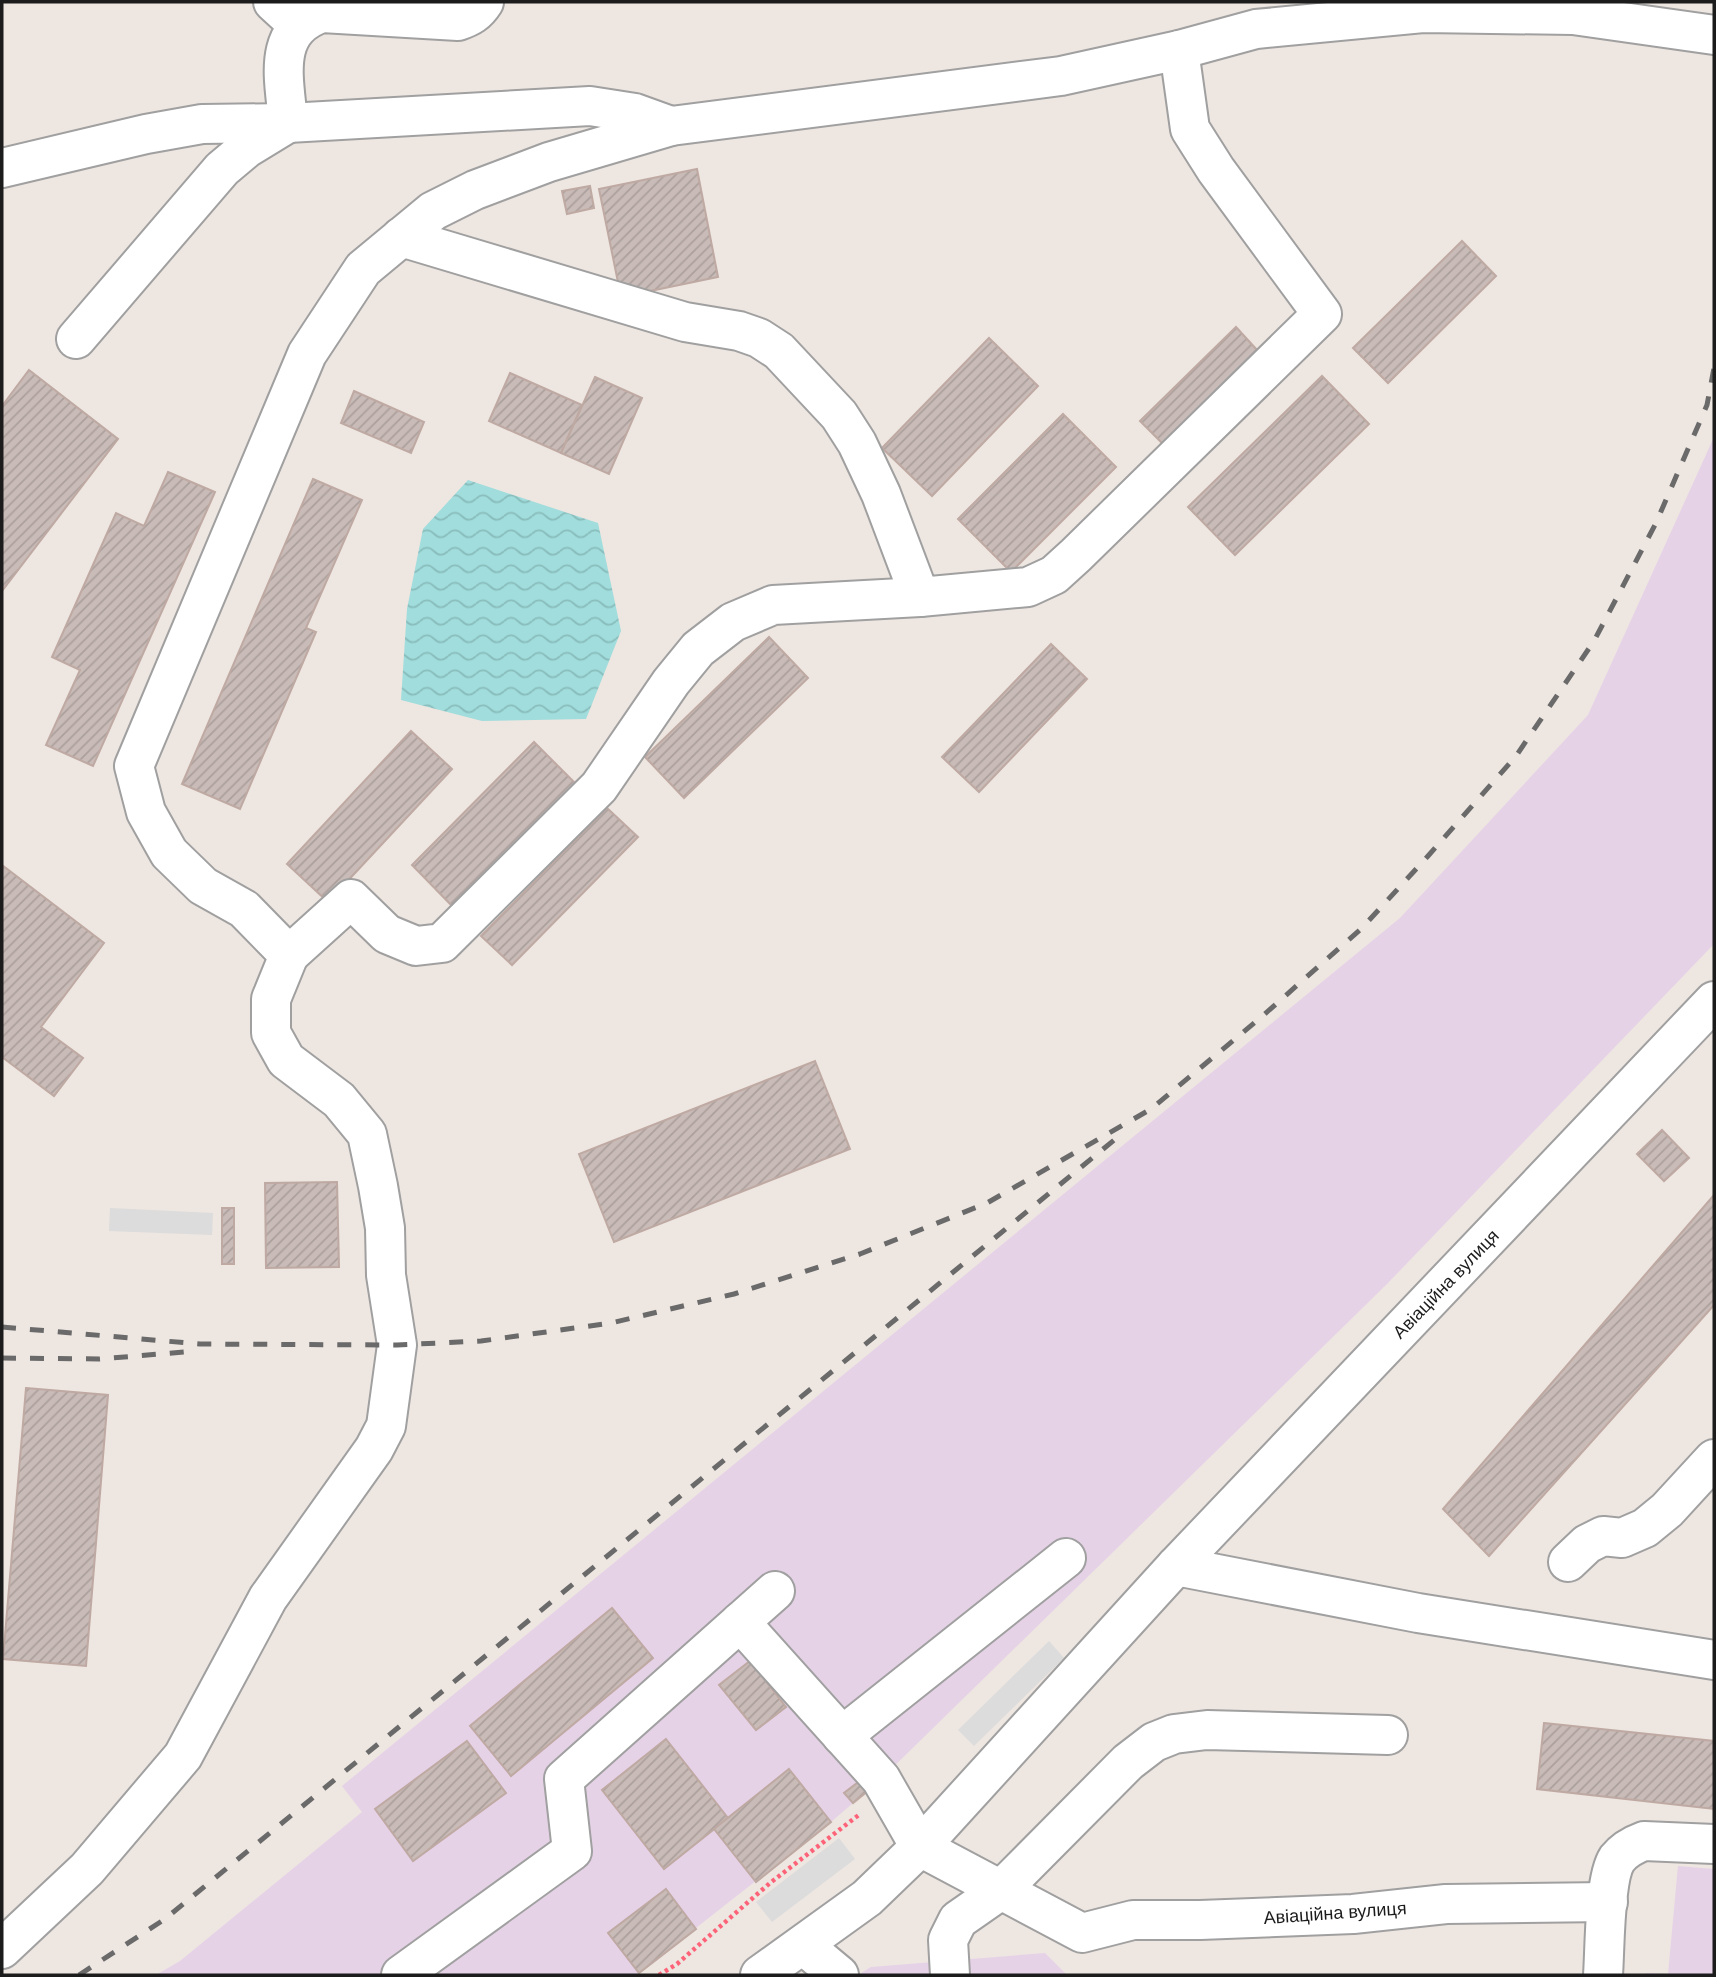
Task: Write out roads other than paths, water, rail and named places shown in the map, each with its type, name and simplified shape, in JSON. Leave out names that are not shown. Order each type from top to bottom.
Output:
[{"type":"street","points":[[288,123],[285,49],[289,37],[285,14],[309,18],[322,13],[458,21],[469,18],[484,2]]},
{"type":"street","points":[[289,955],[244,909],[203,886],[169,853],[146,812],[134,766],[307,354],[363,269],[433,211],[475,190],[549,162],[671,125],[1061,76],[1180,50],[1256,29],[1423,13],[1573,15],[1714,35]]},
{"type":"street","points":[[2,1949],[87,1869],[183,1756],[268,1598],[373,1449],[386,1426],[397,1345],[386,1275],[385,1228],[378,1186],[367,1134],[339,1100],[286,1060],[271,1033],[271,999],[289,955],[351,899],[387,934],[415,946],[442,943],[598,787],[671,682],[698,649],[733,622],[774,606],[1028,587],[1054,575],[1322,314],[1216,170],[1190,130],[1180,50]]},
{"type":"street","points":[[2,168],[146,134],[201,124],[288,123],[590,106],[635,113],[671,125]]},
{"type":"street","points":[[76,340],[222,169],[247,148],[288,123]]},
{"type":"street","points":[[401,237],[685,322],[739,331],[759,338],[779,351],[839,415],[857,443],[881,494],[920,597]]},
{"type":"street","name":"Авіаційна вулиця","points":[[760,1975],[867,1898],[920,1847],[1176,1566],[1707,1026]]},
{"type":"street","points":[[1568,1562],[1587,1544],[1603,1536],[1622,1538],[1645,1528],[1667,1510],[1714,1459]]},
{"type":"street","points":[[842,1736],[1066,1558]]},
{"type":"street","points":[[1176,1566],[1418,1614],[1714,1660]]},
{"type":"street","points":[[401,1975],[572,1851],[564,1779],[775,1591]]},
{"type":"street","points":[[740,1622],[881,1779],[920,1847]]},
{"type":"street","points":[[950,1975],[947,1955],[952,1929],[965,1913],[1002,1890],[1136,1755],[1164,1738],[1207,1730],[1388,1735]]},
{"type":"street","points":[[1603,1975],[1608,1902],[1612,1869],[1617,1859],[1633,1845],[1655,1840],[1714,1844]]},
{"type":"street","name":"Авіаційна вулиця","points":[[920,1847],[1082,1933],[1133,1920],[1339,1914],[1446,1904],[1608,1902]]},
{"type":"street","points":[[803,1945],[839,1975]]},
{"type":"water","points":[[468,480],[598,523],[621,631],[586,719],[482,721],[401,700],[407,609],[423,529]]},
{"type":"railway","points":[[2,1327],[200,1344],[397,1345],[481,1341],[611,1323],[734,1294],[860,1254],[987,1203],[1151,1109],[1259,1019],[1361,929],[1516,756],[1594,641],[1656,523],[1707,405],[1714,368]]},
{"type":"railway","points":[[79,1975],[165,1919],[1119,1136]]},
{"type":"railway","points":[[2,1358],[99,1359],[197,1351]]}]
